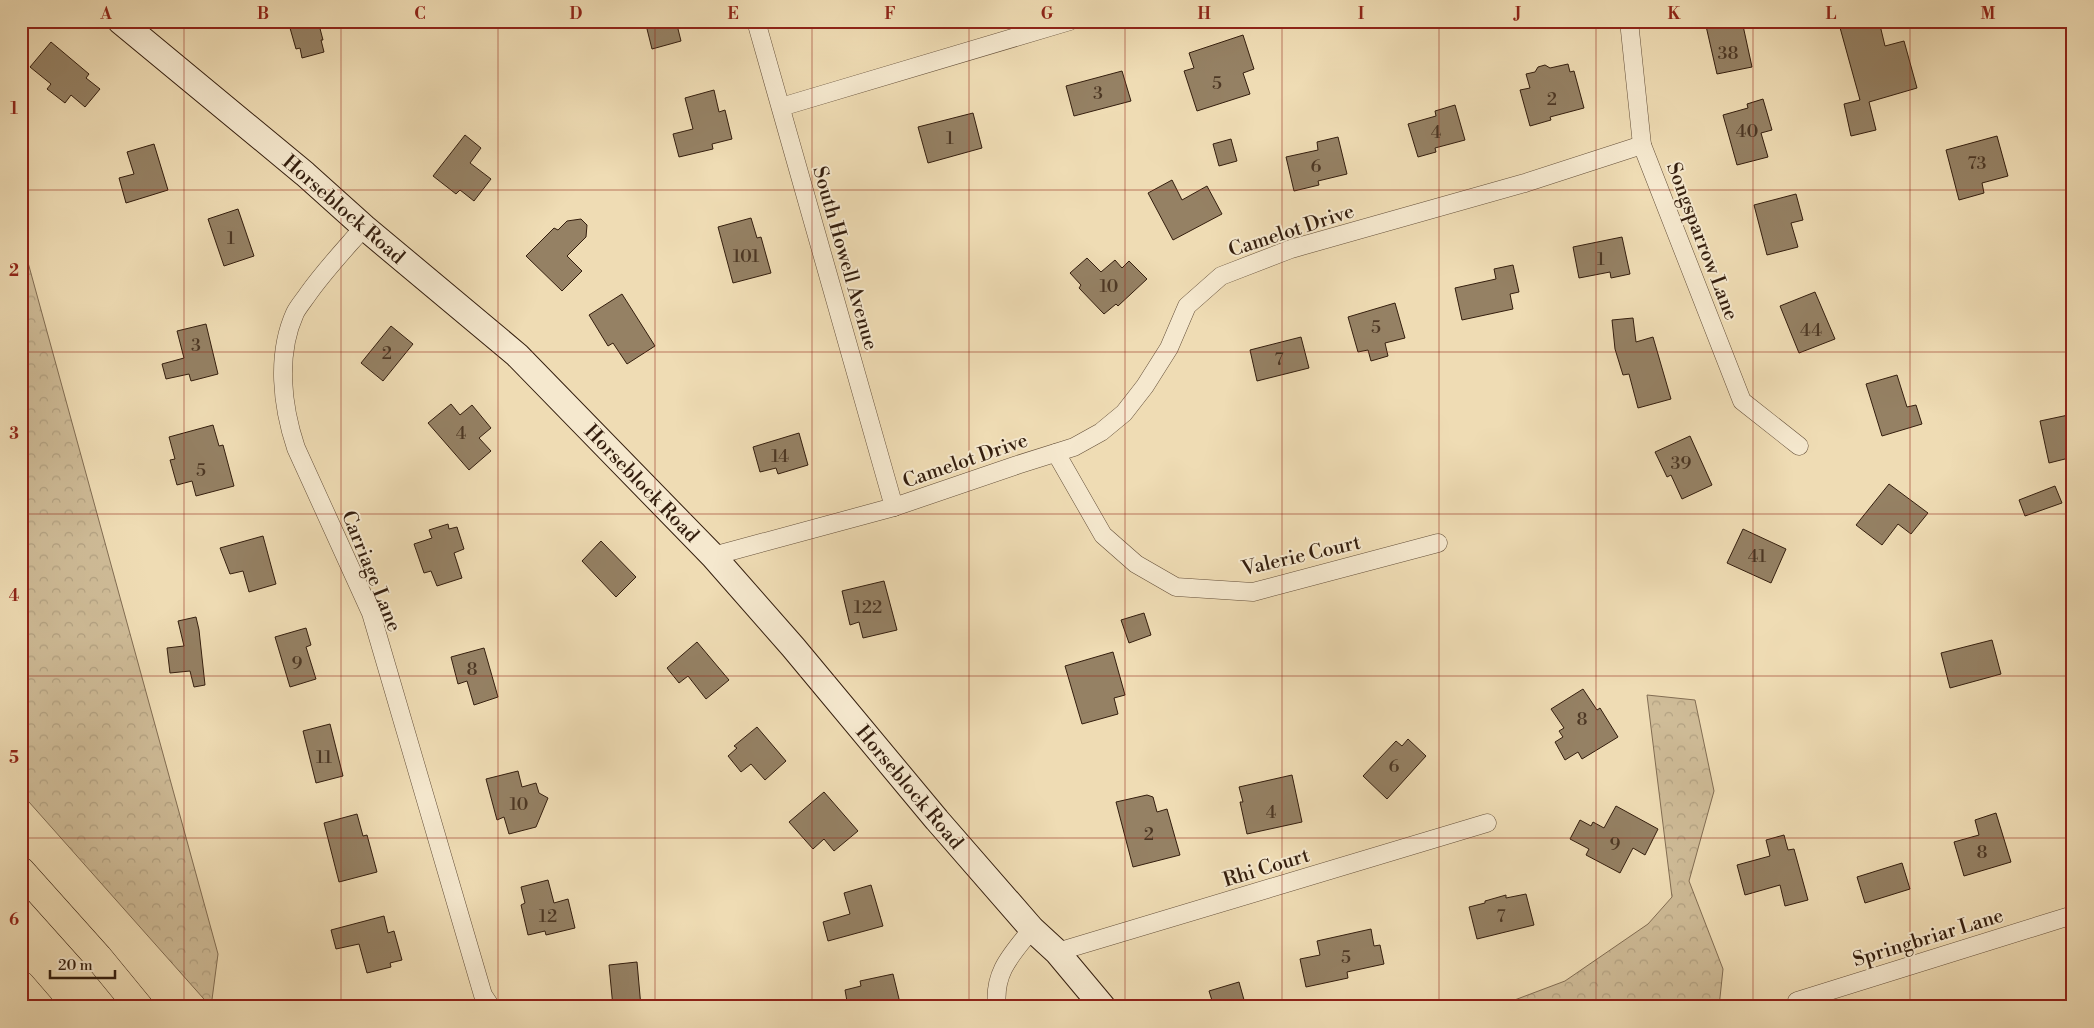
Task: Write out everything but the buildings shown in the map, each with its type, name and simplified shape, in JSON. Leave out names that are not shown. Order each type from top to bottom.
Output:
[{"type":"highway","points":[[21,871],[98,957],[139,1007]]},
{"type":"highway","points":[[21,986],[40,1007]]},
{"type":"street","name":"Horseblock Road","points":[[120,21],[305,174],[364,227],[517,355],[712,556],[793,647],[937,820],[1032,929],[1057,952],[1102,1007]]},
{"type":"street","name":"South Howell Avenue","points":[[756,21],[894,507]]},
{"type":"street","points":[[781,107],[1070,21]]},
{"type":"street","name":"Songsparrow Lane","points":[[1629,21],[1642,144],[1742,401],[1798,446]]},
{"type":"street","name":"Camelot Drive","points":[[712,556],[894,507],[1074,447],[1101,432],[1124,413],[1145,386],[1169,348],[1187,306],[1221,276],[1291,249],[1525,183],[1642,144]]},
{"type":"street","name":"Carriage Lane","points":[[364,227],[320,277],[295,313],[284,351],[284,398],[296,448],[371,613],[482,995],[491,1007]]},
{"type":"street","name":"Valerie Court","points":[[1056,453],[1103,534],[1136,564],[1176,587],[1253,592],[1438,543]]},
{"type":"street","name":"Rhi Court","points":[[1057,952],[1487,823]]},
{"type":"street","name":"Springbriar Lane","points":[[1797,1001],[2073,915]]},
{"type":"street","points":[[997,1007],[996,997],[1003,966],[1032,929]]},
{"type":"green space","points":[[21,237],[218,954],[211,1007],[21,793]]},
{"type":"green space","points":[[1647,695],[1695,700],[1714,791],[1689,881],[1723,969],[1719,1007],[1496,1007],[1565,981],[1648,924],[1672,897]]}]
